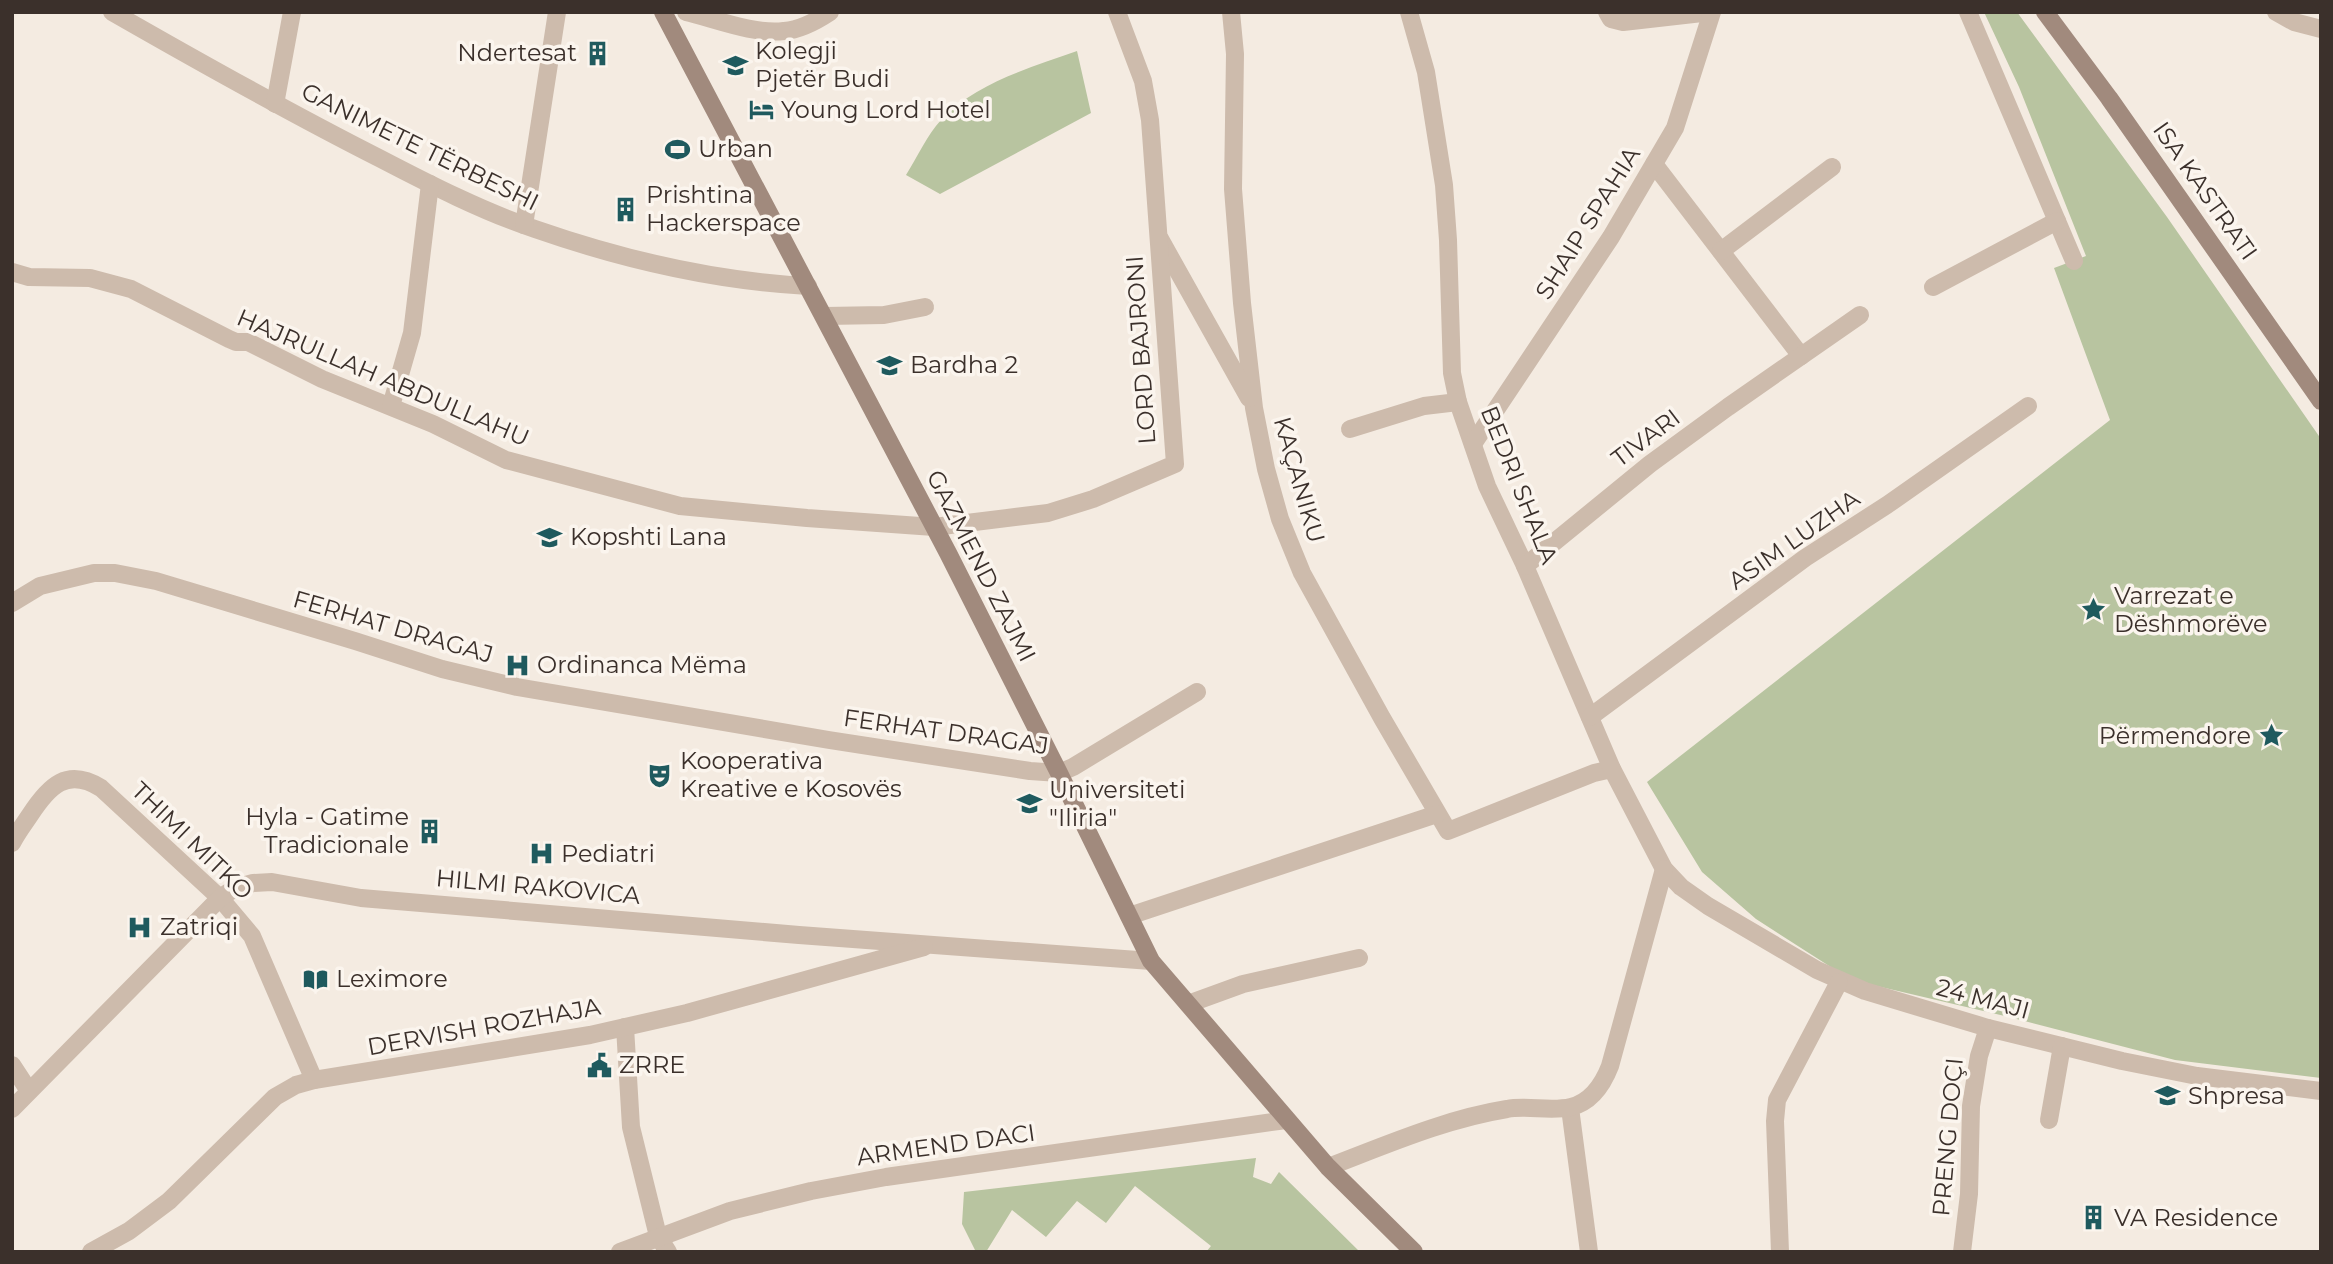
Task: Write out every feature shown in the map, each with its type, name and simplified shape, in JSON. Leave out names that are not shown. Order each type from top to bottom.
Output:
[{"type":"street","name":"GANIMETE TËRBESHI","points":[[112,12],[275,104],[430,184],[524,225],[630,259],[707,276],[808,286]]},
{"type":"street","points":[[275,104],[292,12]]},
{"type":"street","points":[[524,225],[557,12]]},
{"type":"street","name":"GAZMEND ZAJMI","points":[[663,12],[934,527],[1152,961],[1328,1167],[1414,1252]]},
{"type":"street","points":[[687,12],[758,30],[784,32],[830,12]]},
{"type":"street","name":"LORD BAJRONI","points":[[934,527],[1048,513],[1093,499],[1175,464],[1150,120],[1143,81],[1117,12]]},
{"type":"street","name":"KAÇANIKU","points":[[1231,12],[1235,54],[1233,189],[1254,408],[1266,469],[1280,519],[1302,573],[1437,814]]},
{"type":"street","name":"BEDRI SHALA","points":[[1409,12],[1426,72],[1444,185],[1452,373],[1458,402],[1487,486],[1525,566],[1612,769],[1664,869]]},
{"type":"street","points":[[1606,12],[1611,19],[1623,22],[1712,12]]},
{"type":"street","name":"SHAIP SPAHIA","points":[[1473,444],[1611,237],[1675,128],[1712,12]]},
{"type":"street","points":[[1968,12],[2074,261]]},
{"type":"street","name":"ISA KASTRATI","points":[[2045,12],[2109,98],[2321,401]]},
{"type":"street","points":[[2276,12],[2294,22],[2321,29]]},
{"type":"street","points":[[1654,164],[1801,356]]},
{"type":"street","points":[[1721,251],[1832,167]]},
{"type":"street","points":[[391,406],[412,332],[430,184]]},
{"type":"street","points":[[1933,287],[2057,221]]},
{"type":"street","name":"LORD BAJRONI","points":[[1157,233],[1254,408]]},
{"type":"street","name":"HAJRULLAH ABDULLAHU","points":[[18,277],[90,278],[131,289],[229,339],[248,342],[322,379],[391,406],[506,460],[680,506],[934,527]]},
{"type":"street","points":[[825,316],[884,315],[925,307]]},
{"type":"street","name":"TIVARI","points":[[1525,566],[1650,464],[1860,315]]},
{"type":"street","points":[[1350,429],[1424,406],[1458,402]]},
{"type":"street","name":"ASIM LUZHA","points":[[1590,717],[1805,558],[1887,505],[2028,406]]},
{"type":"street","name":"FERHAT DRAGAJ","points":[[12,603],[40,586],[94,573],[115,573],[156,581],[355,640],[442,669],[517,687],[829,740],[1030,771],[1059,773]]},
{"type":"street","points":[[1059,773],[1197,692]]},
{"type":"street","points":[[1129,916],[1437,814],[1448,831],[1594,773],[1612,769]]},
{"type":"street","name":"THIMI MITKO","points":[[12,843],[44,794],[58,783],[74,778],[88,780],[101,788],[220,898],[253,936],[314,1080]]},
{"type":"street","points":[[1328,1167],[1468,1118],[1509,1108],[1570,1108],[1595,1092],[1605,1080],[1664,869]]},
{"type":"street","name":"24 MAJI","points":[[1664,869],[1681,887],[1708,906],[1839,982],[1988,1028],[2063,1046],[2197,1076],[2321,1091]]},
{"type":"street","name":"HILMI RAKOVICA","points":[[12,1109],[220,898],[235,888],[253,883],[272,882],[361,898],[799,935],[1152,961]]},
{"type":"street","name":"DERVISH ROZHAJA","points":[[91,1252],[129,1231],[169,1202],[275,1097],[296,1085],[484,1054],[625,1027],[687,1013],[937,944]]},
{"type":"street","points":[[1188,1004],[1243,984],[1359,958]]},
{"type":"street","points":[[1780,1252],[1775,1121],[1777,1100],[1839,982]]},
{"type":"street","points":[[625,1027],[631,1127],[658,1236],[668,1252]]},
{"type":"street","name":"PRENG DOÇI","points":[[1962,1252],[1969,1194],[1971,1106],[1979,1056],[1988,1028]]},
{"type":"street","points":[[2049,1120],[2063,1046]]},
{"type":"street","points":[[12,1065],[29,1091]]},
{"type":"street","points":[[1570,1108],[1589,1252]]},
{"type":"street","name":"ARMEND DACI","points":[[620,1252],[730,1211],[773,1199],[873,1179],[1286,1120]]},
{"type":"green space","name":"Varrezat e Dëshmorëve","points":[[1984,12],[2017,12],[2167,217],[2321,439],[2321,1078],[2175,1060],[1851,980],[1756,919],[1702,872],[1647,782],[2110,420],[2054,268],[2086,256],[2019,87]]},
{"type":"green space","points":[[1077,51],[1091,113],[940,194],[906,175],[931,133],[955,107],[987,86]]},
{"type":"green space","points":[[1256,1158],[1253,1177],[1271,1184],[1279,1172],[1360,1252],[1206,1252],[1211,1246],[1135,1186],[1106,1223],[1077,1201],[1046,1237],[1012,1210],[986,1252],[976,1252],[962,1224],[964,1192]]},
{"type":"place","name":"Ndertesat","points":[[597,53]]},
{"type":"place","name":"Kolegji Pjetër Budi","points":[[735,65]]},
{"type":"place","name":"Young Lord Hotel","points":[[761,110]]},
{"type":"place","name":"Urban","points":[[678,149]]},
{"type":"place","name":"Prishtina Hackerspace","points":[[626,209]]},
{"type":"place","name":"Bardha 2","points":[[890,365]]},
{"type":"place","name":"Kopshti Lana","points":[[550,537]]},
{"type":"place","name":"Varrezat e Dëshmorëve","points":[[2094,610]]},
{"type":"place","name":"Ordinanca Mëma","points":[[517,665]]},
{"type":"place","name":"Përmendore","points":[[2271,736]]},
{"type":"place","name":"Kooperativa Kreative e Kosovës","points":[[660,775]]},
{"type":"place","name":"Universiteti \"Iliria\"","points":[[1029,804]]},
{"type":"place","name":"Hyla - Gatime Tradicionale","points":[[429,831]]},
{"type":"place","name":"Pediatri","points":[[541,854]]},
{"type":"place","name":"Zatriqi","points":[[140,927]]},
{"type":"place","name":"Leximore","points":[[316,979]]},
{"type":"place","name":"ZRRE","points":[[599,1065]]},
{"type":"place","name":"Shpresa","points":[[2168,1096]]},
{"type":"place","name":"VA Residence","points":[[2094,1218]]}]
